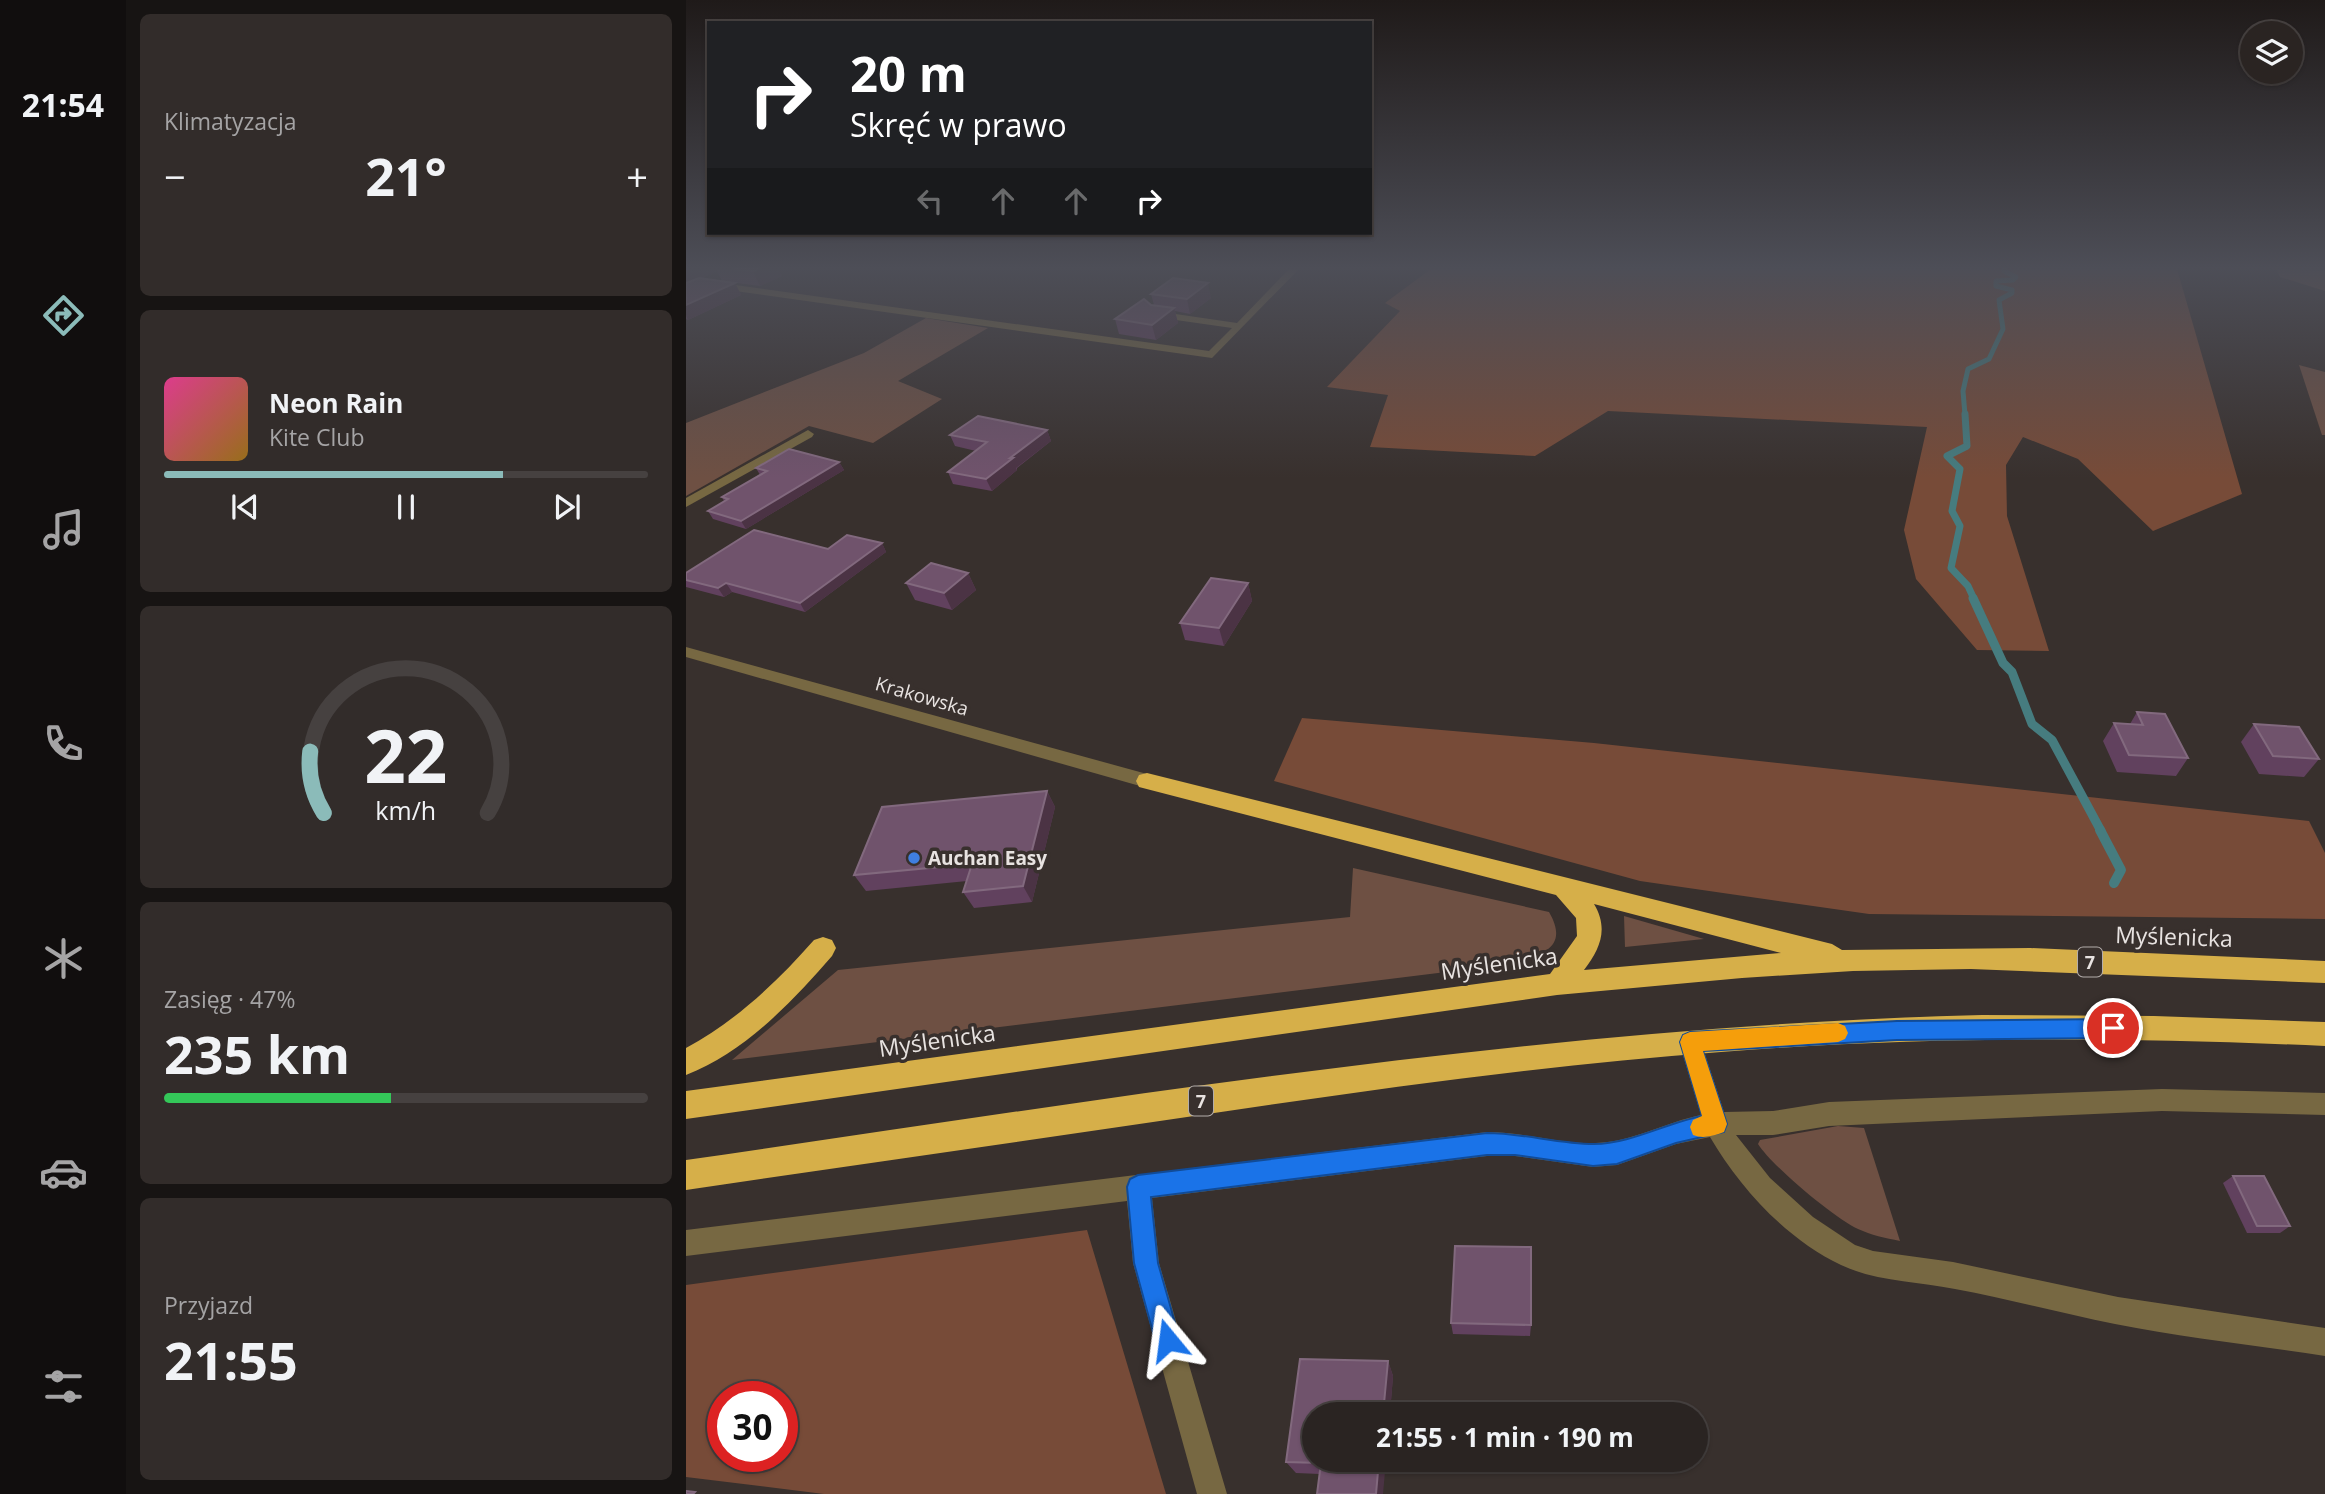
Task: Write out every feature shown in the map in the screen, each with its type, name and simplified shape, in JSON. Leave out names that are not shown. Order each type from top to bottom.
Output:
[{"type":"highway","points":[[1147,781],[1854,960]]},
{"type":"highway","points":[[1557,984],[1591,937],[1592,925],[1590,914],[1583,904],[1563,888]]},
{"type":"highway","points":[[686,1062],[703,1054],[762,1010],[798,978],[823,948]]},
{"type":"highway","name":"Myślenicka","points":[[686,1105],[1557,984],[1699,971],[1854,960],[2087,962],[2325,972]]},
{"type":"highway","name":"7","points":[[686,1175],[1344,1080],[1499,1060],[1690,1042],[1834,1033],[1983,1029],[2113,1028],[2325,1034]]},
{"type":"street","points":[[1096,339],[1212,355],[1228,339]]},
{"type":"street","points":[[686,503],[808,434]]},
{"type":"street","name":"Krakowska","points":[[686,652],[1147,781]]},
{"type":"street","points":[[1690,1042],[1716,1124],[1737,1159],[1761,1187],[1825,1242],[1861,1259],[1898,1268],[1953,1275],[2118,1311],[2325,1342]]},
{"type":"street","points":[[686,1243],[1487,1144],[1515,1144],[1593,1155],[1617,1153],[1676,1132],[1716,1124],[1773,1123],[1829,1114],[2162,1100],[2325,1104]]},
{"type":"street","points":[[1138,1187],[1146,1263],[1212,1494]]},
{"type":"shaded area","points":[[889,339],[970,339],[898,381],[942,399],[873,443],[809,426],[686,496],[686,423],[864,353]]},
{"type":"shaded area","points":[[1373,339],[2197,339],[2242,494],[2153,531],[2078,459],[2023,437],[2006,465],[2007,516],[2049,651],[1977,650],[1916,579],[1904,530],[1927,427],[1608,411],[1535,456],[1370,447],[1388,395],[1327,387]]},
{"type":"shaded area","points":[[2299,365],[2325,372],[2325,435],[2322,435]]},
{"type":"shaded area","points":[[1302,718],[1594,743],[2309,821],[2325,853],[2325,919],[1869,914],[1640,881],[1274,781]]},
{"type":"shaded area","points":[[1353,868],[1549,912],[1555,924],[1554,942],[1542,953],[1511,964],[732,1060],[838,970],[1350,917]]},
{"type":"shaded area","points":[[1624,916],[1704,939],[1625,947]]},
{"type":"shaded area","points":[[1838,1126],[1864,1128],[1900,1241],[1863,1231],[1847,1223],[1789,1178],[1758,1144],[1760,1140]]},
{"type":"shaded area","points":[[1087,1230],[1166,1494],[824,1494],[686,1477],[686,1285]]},
{"type":"building","points":[[978,416],[1047,430],[986,479],[948,472],[987,442],[950,435]]},
{"type":"building","points":[[789,449],[839,462],[741,521],[708,511],[728,499],[722,497],[767,471],[756,468]]},
{"type":"building","points":[[754,530],[828,549],[847,535],[882,543],[800,603],[726,583],[718,588],[686,580],[686,573]]},
{"type":"building","points":[[931,563],[968,573],[944,593],[906,583]]},
{"type":"building","points":[[1211,578],[1248,583],[1219,628],[1180,623]]},
{"type":"building","points":[[2137,712],[2165,714],[2188,758],[2129,755],[2114,723],[2143,725]]},
{"type":"building","points":[[2254,724],[2299,727],[2319,759],[2273,756]]},
{"type":"building","points":[[1047,791],[1023,886],[963,892],[972,864],[854,875],[882,807]]},
{"type":"building","points":[[2233,1176],[2264,1176],[2290,1226],[2257,1226]]},
{"type":"building","points":[[1455,1246],[1531,1247],[1531,1325],[1451,1323]]},
{"type":"building","points":[[1300,1359],[1388,1361],[1384,1402],[1302,1402],[1302,1462],[1286,1462]]},
{"type":"building","points":[[1320,1472],[1378,1472],[1376,1494],[1317,1494]]},
{"type":"waterway","points":[[1965,415],[1963,391],[1968,369],[1989,359],[1998,339]]},
{"type":"waterway","points":[[1965,414],[1967,446],[1947,456],[1960,469],[1952,511],[1960,526],[1951,568],[1968,586],[1974,599]]},
{"type":"waterway","points":[[1973,598],[2003,663],[2012,672],[2032,724],[2052,740],[2101,831]]},
{"type":"waterway","points":[[2100,830],[2121,870],[2114,883]]},
{"type":"slow traffic","points":[[1701,1127],[1716,1124],[1690,1042],[1838,1033]]},
{"type":"place","name":"Auchan Easy","points":[[914,858]]},
{"type":"route","points":[[1168,1340],[1146,1263],[1138,1187],[1487,1144],[1515,1144],[1593,1155],[1617,1153],[1676,1132],[1716,1124],[1690,1042],[1897,1031],[2113,1028]]}]
